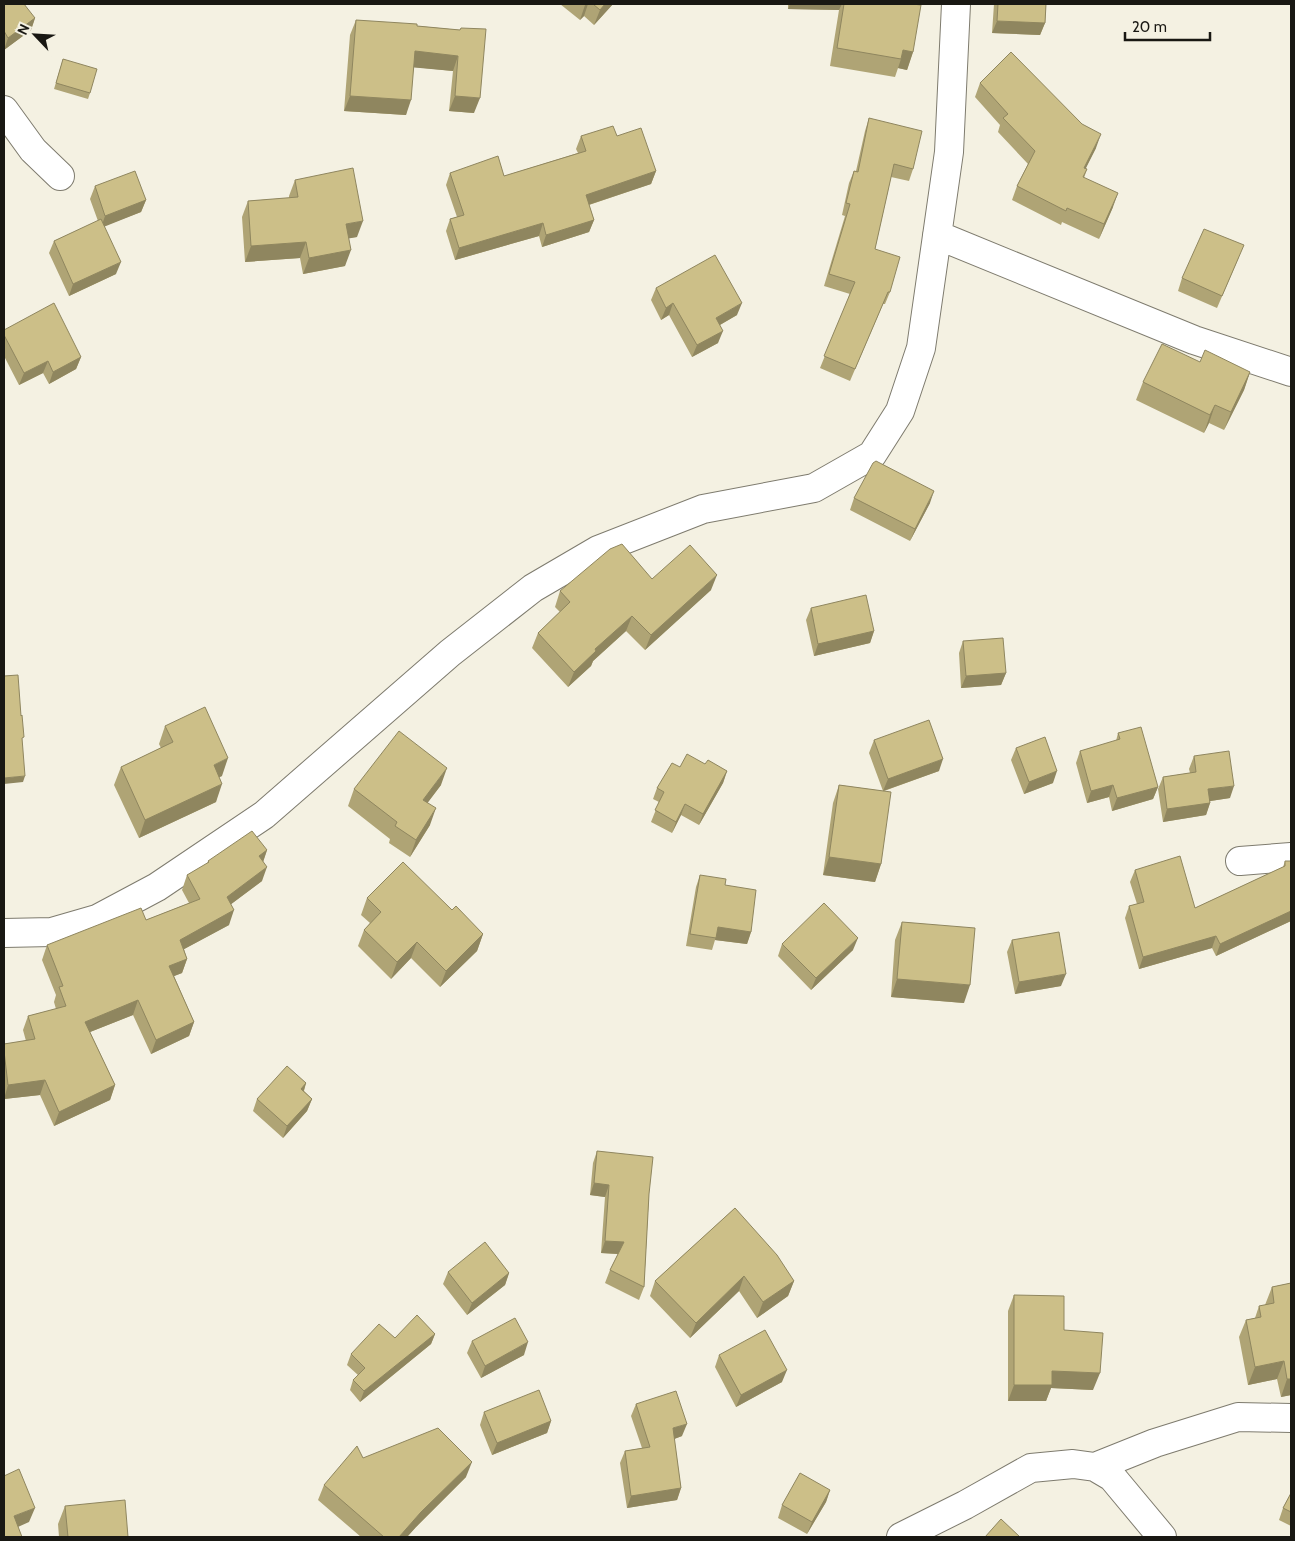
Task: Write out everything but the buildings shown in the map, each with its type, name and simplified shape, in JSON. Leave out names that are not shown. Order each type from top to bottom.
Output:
[{"type":"street","points":[[4,933],[52,932],[97,919],[157,887],[264,815],[450,653],[533,588],[598,550],[703,510],[814,488],[872,455],[900,411],[920,348],[949,152],[956,4]]},
{"type":"street","points":[[4,110],[33,150],[60,176]]},
{"type":"street","points":[[937,235],[1194,340],[1291,372]]},
{"type":"street","points":[[1240,861],[1291,857]]},
{"type":"street","points":[[1095,1467],[1155,1443],[1238,1417],[1291,1418]]},
{"type":"street","points":[[901,1537],[965,1505],[1031,1468],[1073,1464],[1095,1467],[1112,1478],[1162,1537]]}]
